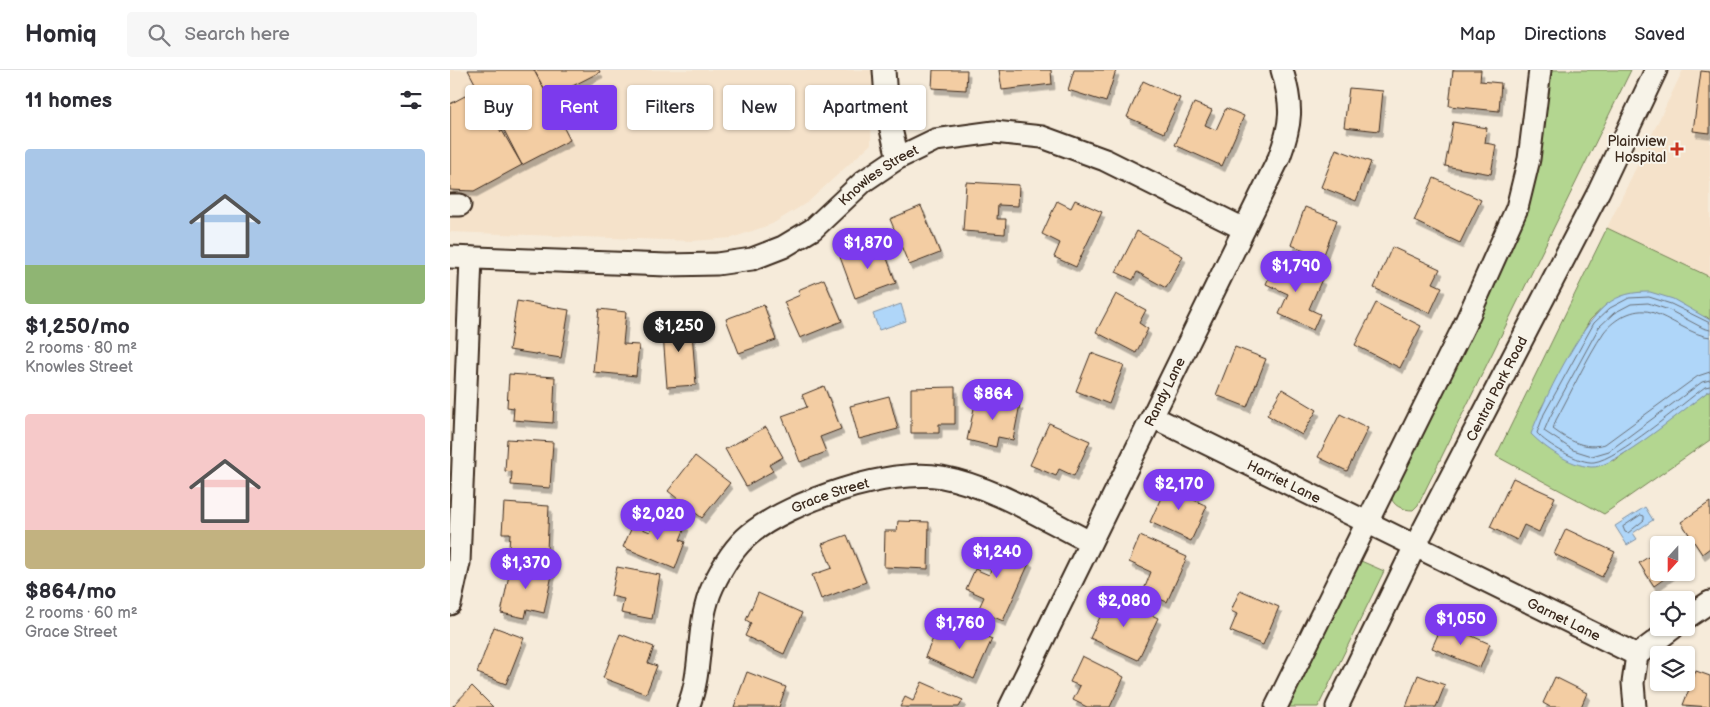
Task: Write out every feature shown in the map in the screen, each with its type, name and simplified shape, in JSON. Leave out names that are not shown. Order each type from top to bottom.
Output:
[{"type":"street","points":[[884,70],[887,113],[898,158]]},
{"type":"street","name":"Randy Lane","points":[[1010,707],[1279,158],[1290,128],[1290,95],[1282,70]]},
{"type":"street","points":[[1276,707],[1465,324],[1518,208],[1529,159],[1540,70]]},
{"type":"street","name":"Central Park Road","points":[[1337,707],[1415,546],[1599,192],[1656,70]]},
{"type":"street","name":"Knowles Street","points":[[450,257],[667,266],[717,264],[752,259],[784,247],[813,229],[864,181],[898,158],[935,140],[994,132],[1042,137],[1106,160],[1244,229]]},
{"type":"street","points":[[450,604],[459,563],[471,258]]},
{"type":"street","name":"Harriet Lane","points":[[1153,417],[1415,546]]},
{"type":"street","name":"Grace Street","points":[[688,707],[693,695],[703,618],[712,588],[724,564],[749,535],[772,519],[804,504],[878,479],[902,476],[940,477],[966,483],[1003,497],[1090,542]]},
{"type":"street","name":"Garnet Lane","points":[[1415,546],[1637,655]]},
{"type":"street","points":[[1695,612],[1710,602]]},
{"type":"street","points":[[1635,707],[1633,683],[1637,655],[1662,636]]},
{"type":"shaded area","points":[[450,70],[873,70],[873,85],[805,85],[805,130],[871,130],[871,144],[808,202],[772,224],[732,238],[692,241],[450,232]]},
{"type":"shaded area","name":"Plainview Hospital","points":[[1683,70],[1710,70],[1710,277],[1607,228]]},
{"type":"green space","points":[[1550,70],[1631,70],[1418,505],[1413,510],[1402,508],[1393,502],[1391,494],[1526,216]]},
{"type":"green space","points":[[1607,228],[1710,277],[1710,320],[1707,317],[1607,304],[1590,320],[1539,412],[1614,461],[1710,390],[1710,440],[1604,514],[1496,456]]},
{"type":"green space","points":[[1361,561],[1384,571],[1318,707],[1289,707]]},
{"type":"water","points":[[1650,292],[1673,299],[1710,320],[1710,390],[1633,448],[1602,465],[1583,466],[1566,460],[1551,451],[1531,434],[1553,384],[1585,329],[1606,305],[1616,298],[1627,294]]},
{"type":"water","points":[[901,304],[906,321],[879,330],[873,314]]},
{"type":"water","points":[[1645,507],[1653,520],[1633,533],[1637,539],[1627,545],[1615,526]]},
{"type":"building","points":[[468,70],[534,70],[542,86],[542,130],[565,130],[570,140],[522,165],[504,130],[532,130],[532,85],[476,85]]},
{"type":"building","points":[[534,70],[599,70],[600,72],[574,85],[542,85]]},
{"type":"building","points":[[933,70],[967,70],[966,90],[932,88]]},
{"type":"building","points":[[999,70],[1051,70],[1052,84],[1002,90]]},
{"type":"building","points":[[1074,70],[1116,70],[1106,102],[1068,90]]},
{"type":"building","points":[[1453,70],[1481,70],[1480,81],[1501,83],[1499,111],[1449,106]]},
{"type":"building","points":[[1701,71],[1710,72],[1710,133],[1693,131]]},
{"type":"building","points":[[1143,81],[1180,98],[1164,133],[1127,117]]},
{"type":"building","points":[[1349,88],[1383,91],[1379,131],[1344,127]]},
{"type":"building","points":[[465,96],[465,130],[502,130],[522,165],[474,191],[450,190],[450,104]]},
{"type":"building","points":[[1194,103],[1212,110],[1205,125],[1216,130],[1226,108],[1244,116],[1222,166],[1175,145]]},
{"type":"building","points":[[1453,122],[1487,128],[1485,143],[1496,145],[1491,174],[1445,166]]},
{"type":"building","points":[[1336,149],[1371,162],[1356,201],[1321,187]]},
{"type":"building","points":[[1434,178],[1481,200],[1460,243],[1414,221]]},
{"type":"building","points":[[966,182],[1019,185],[1018,206],[998,205],[997,219],[1006,219],[1005,234],[963,231]]},
{"type":"building","points":[[1075,200],[1102,212],[1076,267],[1054,257],[1060,243],[1042,234],[1057,201],[1071,208]]},
{"type":"building","points":[[921,206],[940,253],[909,265],[890,219]]},
{"type":"building","points":[[1305,207],[1337,220],[1323,257],[1291,245]]},
{"type":"building","points":[[1137,231],[1183,256],[1166,288],[1137,272],[1133,280],[1116,272]]},
{"type":"building","points":[[881,242],[896,283],[855,298],[840,257]]},
{"type":"building","points":[[1392,247],[1440,269],[1433,283],[1442,287],[1430,313],[1374,288]]},
{"type":"building","points":[[1277,259],[1322,279],[1309,309],[1320,314],[1313,330],[1279,314],[1288,294],[1266,284]]},
{"type":"building","points":[[824,279],[842,321],[800,338],[784,302],[800,295],[798,290]]},
{"type":"building","points":[[1116,294],[1146,310],[1139,323],[1148,329],[1136,353],[1096,332]]},
{"type":"building","points":[[517,301],[569,310],[561,358],[509,350]]},
{"type":"building","points":[[1376,303],[1421,326],[1400,368],[1355,345]]},
{"type":"building","points":[[764,305],[776,340],[739,353],[726,319]]},
{"type":"building","points":[[599,309],[626,312],[623,344],[639,345],[636,376],[593,372]]},
{"type":"building","points":[[691,319],[696,385],[667,387],[662,321]]},
{"type":"building","points":[[1235,347],[1266,359],[1247,407],[1216,395]]},
{"type":"building","points":[[1091,353],[1124,365],[1109,404],[1076,391]]},
{"type":"building","points":[[509,374],[555,377],[553,423],[513,420],[514,408],[507,407]]},
{"type":"building","points":[[824,386],[841,429],[820,437],[826,452],[800,462],[782,416],[807,407],[802,395]]},
{"type":"building","points":[[955,387],[955,424],[939,424],[939,433],[911,433],[911,388]]},
{"type":"building","points":[[1282,389],[1317,410],[1302,435],[1267,415]]},
{"type":"building","points":[[977,395],[1020,404],[1013,440],[998,437],[996,447],[967,440]]},
{"type":"building","points":[[889,396],[898,429],[859,439],[850,406]]},
{"type":"building","points":[[1340,414],[1368,428],[1347,471],[1318,457]]},
{"type":"building","points":[[1049,423],[1090,441],[1074,476],[1059,469],[1056,476],[1030,465]]},
{"type":"building","points":[[766,427],[783,457],[769,465],[773,471],[746,486],[725,449]]},
{"type":"building","points":[[507,439],[553,442],[550,488],[511,485],[512,472],[505,471]]},
{"type":"building","points":[[695,456],[730,483],[702,518],[668,491]]},
{"type":"building","points":[[1513,478],[1555,497],[1539,532],[1524,525],[1517,540],[1490,527]]},
{"type":"building","points":[[1169,480],[1197,493],[1194,500],[1207,506],[1191,541],[1150,522]]},
{"type":"building","points":[[1710,502],[1710,548],[1702,554],[1695,543],[1695,536],[1690,536],[1681,522]]},
{"type":"building","points":[[504,503],[549,506],[547,551],[509,549],[510,533],[502,533]]},
{"type":"building","points":[[657,514],[686,525],[680,540],[685,542],[675,569],[623,547],[633,525],[650,532]]},
{"type":"building","points":[[898,521],[929,522],[928,569],[884,567],[885,531],[897,531]]},
{"type":"building","points":[[1566,529],[1615,552],[1602,577],[1554,554]]},
{"type":"building","points":[[847,535],[866,582],[821,599],[812,575],[832,568],[822,544]]},
{"type":"building","points":[[1140,536],[1187,557],[1167,602],[1143,592],[1151,572],[1129,562]]},
{"type":"building","points":[[981,539],[1030,561],[1003,621],[978,610],[984,597],[966,589],[975,569],[989,575],[992,567],[972,559]]},
{"type":"building","points":[[1650,556],[1650,580],[1639,563]]},
{"type":"building","points":[[512,561],[553,570],[544,613],[527,609],[525,618],[501,613]]},
{"type":"building","points":[[617,567],[660,575],[652,619],[621,613],[624,599],[611,596]]},
{"type":"building","points":[[1651,581],[1661,581],[1654,586]]},
{"type":"building","points":[[1240,590],[1279,607],[1263,645],[1230,631],[1237,614],[1231,611]]},
{"type":"building","points":[[758,593],[802,613],[784,654],[745,636],[751,623],[746,620]]},
{"type":"building","points":[[1110,596],[1158,618],[1138,660],[1090,638]]},
{"type":"building","points":[[952,621],[992,639],[974,679],[925,657],[934,636],[943,640]]},
{"type":"building","points":[[1443,623],[1490,644],[1480,668],[1432,648]]},
{"type":"building","points":[[494,627],[524,638],[506,684],[477,673]]},
{"type":"building","points":[[620,634],[654,647],[648,663],[657,666],[646,694],[603,678]]},
{"type":"building","points":[[1082,656],[1124,677],[1110,707],[1087,707],[1073,700],[1080,686],[1070,682]]},
{"type":"building","points":[[1696,671],[1710,676],[1710,707],[1683,705],[1688,691],[1695,691]]},
{"type":"building","points":[[747,672],[786,687],[779,707],[734,707]]},
{"type":"building","points":[[1418,675],[1445,685],[1436,707],[1406,707]]},
{"type":"building","points":[[1555,677],[1587,693],[1581,707],[1550,707],[1543,703]]},
{"type":"building","points":[[922,682],[963,700],[959,707],[900,707],[905,697],[913,701]]},
{"type":"building","points":[[472,686],[493,707],[452,707]]},
{"type":"place","name":"Plainview Hospital","points":[[1677,149]]}]
